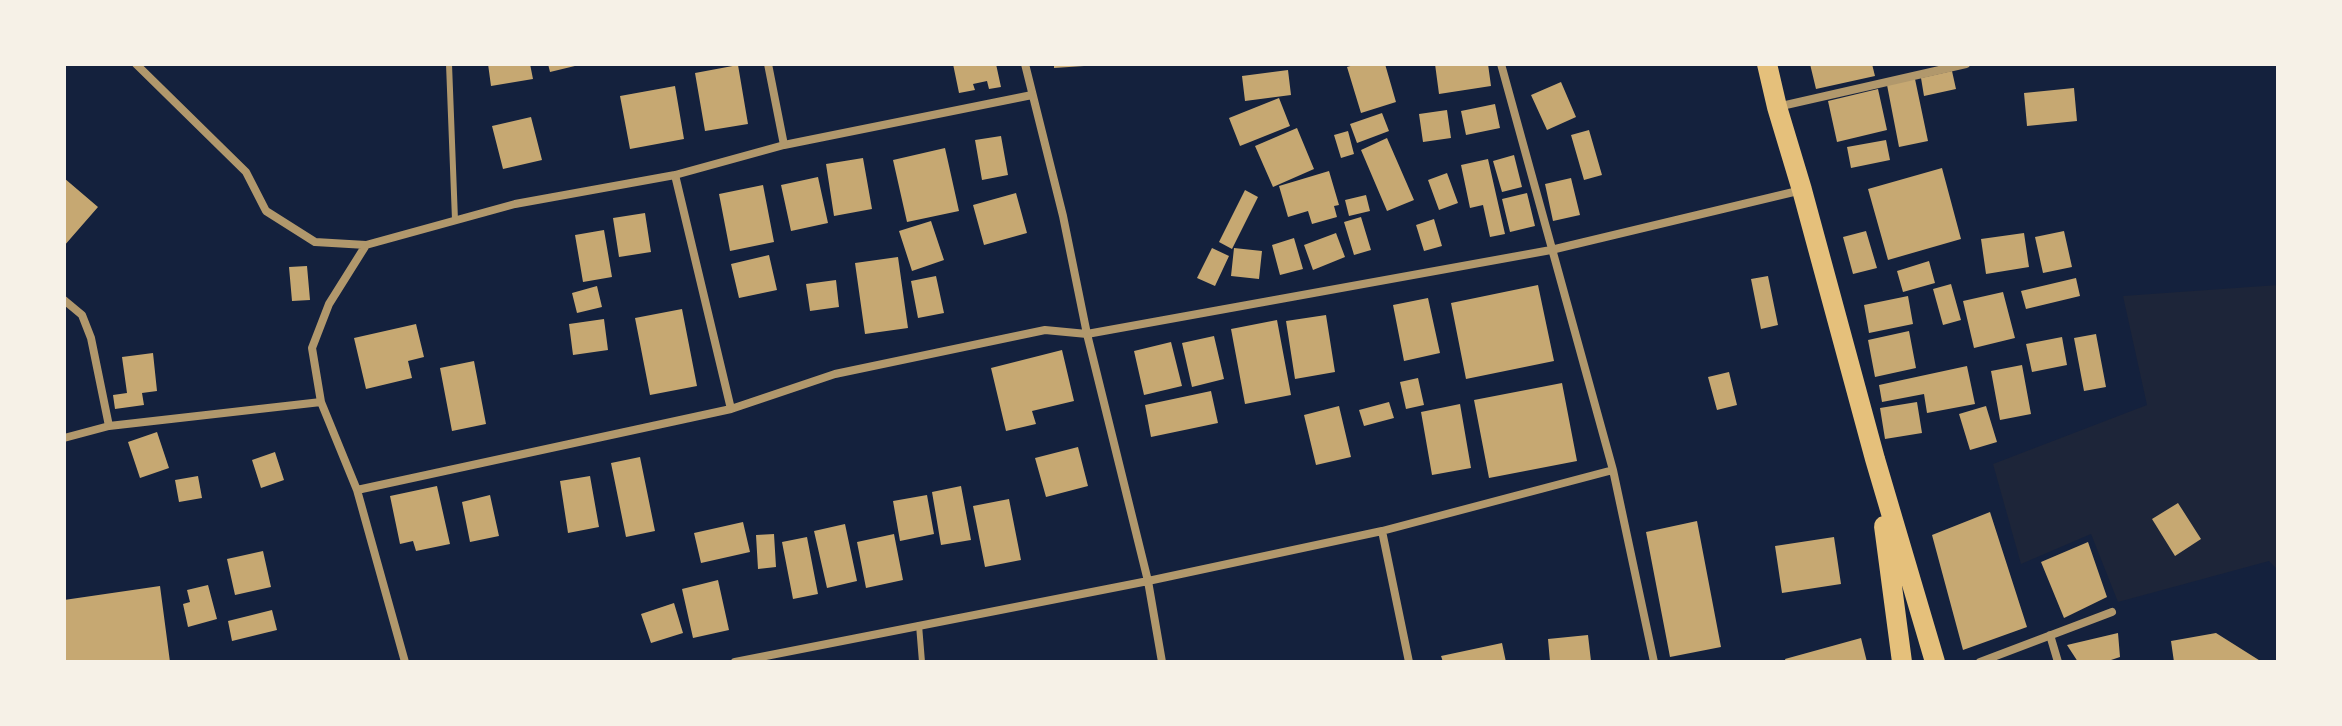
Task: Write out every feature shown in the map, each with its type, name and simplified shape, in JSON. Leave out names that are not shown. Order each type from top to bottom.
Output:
[{"type":"main road","points":[[1767,64],[1875,459],[1935,662]]},
{"type":"main road","points":[[1875,459],[1902,662]]},
{"type":"street","points":[[136,64],[246,172],[266,211],[315,242],[366,245],[515,204],[675,175],[784,145],[1032,95]]},
{"type":"street","points":[[768,64],[784,145]]},
{"type":"street","points":[[1025,64],[1148,581],[1162,662]]},
{"type":"street","points":[[1501,64],[1613,470],[1654,662]]},
{"type":"street","points":[[1777,107],[1966,64]]},
{"type":"street","points":[[675,175],[731,409]]},
{"type":"street","points":[[357,490],[731,409],[835,374],[1045,330],[1087,334],[1551,250],[1802,190]]},
{"type":"street","points":[[366,245],[329,304],[312,348],[321,402],[357,490],[405,662]]},
{"type":"street","points":[[64,300],[82,315],[91,338],[109,426]]},
{"type":"street","points":[[64,438],[109,426],[321,402]]},
{"type":"street","points":[[735,662],[1148,581],[1382,531],[1613,470]]},
{"type":"street","points":[[1382,531],[1409,662]]},
{"type":"street","points":[[1980,662],[2112,612]]},
{"type":"street","points":[[2050,635],[2058,662]]},
{"type":"lane","points":[[449,64],[455,220]]},
{"type":"lane","points":[[919,625],[922,662]]},
{"type":"shaded area","points":[[2278,285],[2278,570],[2269,561],[2118,602],[2091,534],[2021,564],[1993,464],[2147,405],[2123,296]]},
{"type":"building","points":[[488,64],[530,64],[533,79],[491,86]]},
{"type":"building","points":[[548,64],[579,64],[579,65],[550,72]]},
{"type":"building","points":[[953,64],[996,64],[1001,87],[989,89],[987,81],[973,84],[975,90],[959,93]]},
{"type":"building","points":[[1054,64],[1084,64],[1084,66],[1054,68]]},
{"type":"building","points":[[1385,64],[1396,102],[1361,113],[1347,67]]},
{"type":"building","points":[[1435,64],[1488,64],[1491,86],[1439,94]]},
{"type":"building","points":[[1810,64],[1872,64],[1875,76],[1816,89]]},
{"type":"building","points":[[738,65],[748,124],[705,131],[695,73]]},
{"type":"building","points":[[1288,70],[1291,95],[1245,101],[1242,76]]},
{"type":"building","points":[[1952,71],[1956,89],[1924,96],[1921,78]]},
{"type":"building","points":[[1915,79],[1928,141],[1899,147],[1887,85]]},
{"type":"building","points":[[1561,82],[1576,117],[1547,130],[1531,95]]},
{"type":"building","points":[[675,86],[684,139],[630,149],[620,96]]},
{"type":"building","points":[[2074,88],[2077,121],[2027,126],[2024,93]]},
{"type":"building","points":[[1878,89],[1887,130],[1837,142],[1828,101]]},
{"type":"building","points":[[1279,98],[1290,126],[1240,146],[1229,118]]},
{"type":"building","points":[[1495,104],[1500,128],[1466,135],[1461,111]]},
{"type":"building","points":[[1447,110],[1451,138],[1423,142],[1419,114]]},
{"type":"building","points":[[1382,113],[1389,131],[1357,143],[1350,124]]},
{"type":"building","points":[[531,117],[542,160],[503,169],[492,126]]},
{"type":"building","points":[[1297,128],[1314,169],[1273,187],[1255,146]]},
{"type":"building","points":[[1589,130],[1602,175],[1584,180],[1571,135]]},
{"type":"building","points":[[1348,131],[1354,154],[1341,158],[1334,135]]},
{"type":"building","points":[[1001,136],[1008,175],[982,180],[975,140]]},
{"type":"building","points":[[1387,138],[1414,200],[1387,211],[1361,150]]},
{"type":"building","points":[[1886,140],[1890,160],[1851,168],[1847,147]]},
{"type":"building","points":[[945,148],[959,211],[907,222],[893,160]]},
{"type":"building","points":[[1514,155],[1522,187],[1502,192],[1493,161]]},
{"type":"building","points":[[863,158],[872,209],[834,216],[826,164]]},
{"type":"building","points":[[1488,159],[1505,234],[1490,237],[1483,205],[1470,208],[1461,165]]},
{"type":"building","points":[[1942,168],[1961,239],[1888,260],[1868,189]]},
{"type":"building","points":[[1329,171],[1339,205],[1334,206],[1337,217],[1312,224],[1308,211],[1288,217],[1279,186]]},
{"type":"building","points":[[1447,173],[1458,203],[1439,210],[1428,180]]},
{"type":"building","points":[[818,177],[828,223],[791,231],[781,185]]},
{"type":"building","points":[[64,178],[98,207],[64,246]]},
{"type":"building","points":[[1571,178],[1580,215],[1553,221],[1545,184]]},
{"type":"building","points":[[763,185],[774,242],[730,251],[719,194]]},
{"type":"building","points":[[1245,190],[1258,197],[1232,249],[1219,242]]},
{"type":"building","points":[[1016,193],[1027,233],[984,245],[973,205]]},
{"type":"building","points":[[1527,193],[1535,226],[1510,232],[1502,199]]},
{"type":"building","points":[[1366,195],[1370,211],[1349,216],[1345,200]]},
{"type":"building","points":[[645,213],[651,252],[619,257],[613,218]]},
{"type":"building","points":[[1361,217],[1371,250],[1354,255],[1344,222]]},
{"type":"building","points":[[1434,219],[1442,246],[1424,251],[1416,225]]},
{"type":"building","points":[[931,221],[944,260],[912,271],[899,231]]},
{"type":"building","points":[[604,230],[612,277],[583,282],[575,235]]},
{"type":"building","points":[[1866,231],[1877,268],[1853,274],[1843,237]]},
{"type":"building","points":[[2064,231],[2072,267],[2043,273],[2035,237]]},
{"type":"building","points":[[1336,233],[1345,257],[1313,270],[1304,245]]},
{"type":"building","points":[[2024,233],[2029,267],[1986,274],[1981,239]]},
{"type":"building","points":[[1294,238],[1303,269],[1280,275],[1272,245]]},
{"type":"building","points":[[1212,248],[1229,256],[1215,286],[1197,278]]},
{"type":"building","points":[[1234,248],[1262,251],[1259,279],[1231,276]]},
{"type":"building","points":[[769,255],[777,290],[739,298],[731,264]]},
{"type":"building","points":[[898,257],[908,328],[865,334],[855,263]]},
{"type":"building","points":[[1929,261],[1935,283],[1903,292],[1897,271]]},
{"type":"building","points":[[307,266],[310,300],[292,301],[289,267]]},
{"type":"building","points":[[936,276],[944,313],[918,318],[911,281]]},
{"type":"building","points":[[1768,276],[1778,325],[1761,329],[1751,279]]},
{"type":"building","points":[[2076,278],[2080,296],[2026,309],[2021,291]]},
{"type":"building","points":[[836,280],[839,307],[810,311],[806,284]]},
{"type":"building","points":[[1951,284],[1961,320],[1943,325],[1933,289]]},
{"type":"building","points":[[1538,285],[1554,361],[1466,379],[1451,303]]},
{"type":"building","points":[[597,286],[602,307],[577,313],[572,293]]},
{"type":"building","points":[[2003,292],[2015,338],[1974,348],[1963,301]]},
{"type":"building","points":[[1908,296],[1913,324],[1869,333],[1864,305]]},
{"type":"building","points":[[1428,298],[1440,353],[1404,361],[1393,305]]},
{"type":"building","points":[[682,309],[697,386],[650,395],[635,318]]},
{"type":"building","points":[[1326,315],[1335,372],[1295,379],[1286,321]]},
{"type":"building","points":[[604,319],[608,350],[573,355],[569,324]]},
{"type":"building","points":[[1277,320],[1291,395],[1245,404],[1231,329]]},
{"type":"building","points":[[416,324],[424,357],[408,361],[412,378],[366,389],[354,338]]},
{"type":"building","points":[[1909,331],[1916,368],[1875,377],[1868,340]]},
{"type":"building","points":[[2096,334],[2106,387],[2084,391],[2074,338]]},
{"type":"building","points":[[1214,336],[1224,379],[1192,387],[1182,343]]},
{"type":"building","points":[[2062,337],[2067,365],[2032,372],[2026,344]]},
{"type":"building","points":[[1171,342],[1182,386],[1144,395],[1134,351]]},
{"type":"building","points":[[1062,350],[1074,401],[1032,411],[1036,424],[1006,431],[991,368]]},
{"type":"building","points":[[153,353],[157,391],[142,393],[144,405],[115,409],[113,395],[127,393],[122,357]]},
{"type":"building","points":[[474,361],[486,424],[452,431],[440,368]]},
{"type":"building","points":[[2022,365],[2031,414],[2000,420],[1991,371]]},
{"type":"building","points":[[1967,366],[1975,404],[1927,413],[1924,394],[1882,402],[1879,385]]},
{"type":"building","points":[[1729,372],[1737,405],[1717,410],[1708,377]]},
{"type":"building","points":[[1418,378],[1424,405],[1406,409],[1400,382]]},
{"type":"building","points":[[1562,383],[1577,461],[1489,478],[1474,400]]},
{"type":"building","points":[[1211,391],[1218,423],[1151,437],[1145,405]]},
{"type":"building","points":[[1389,402],[1394,418],[1364,426],[1359,410]]},
{"type":"building","points":[[1917,402],[1922,433],[1885,439],[1880,408]]},
{"type":"building","points":[[1460,404],[1471,468],[1432,475],[1421,412]]},
{"type":"building","points":[[1339,406],[1351,457],[1316,465],[1304,415]]},
{"type":"building","points":[[1986,406],[1997,442],[1970,450],[1959,414]]},
{"type":"building","points":[[157,432],[169,468],[140,478],[128,442]]},
{"type":"building","points":[[1078,447],[1088,486],[1046,497],[1035,458]]},
{"type":"building","points":[[275,452],[284,480],[261,488],[252,460]]},
{"type":"building","points":[[640,457],[655,531],[626,537],[611,463]]},
{"type":"building","points":[[198,476],[202,498],[179,502],[175,480]]},
{"type":"building","points":[[590,476],[599,527],[568,533],[560,481]]},
{"type":"building","points":[[437,486],[450,544],[416,551],[413,541],[400,544],[390,496]]},
{"type":"building","points":[[961,486],[971,540],[941,545],[932,492]]},
{"type":"building","points":[[490,495],[499,536],[470,542],[462,502]]},
{"type":"building","points":[[927,495],[934,534],[900,541],[893,501]]},
{"type":"building","points":[[1009,499],[1021,560],[985,567],[973,506]]},
{"type":"building","points":[[2178,503],[2201,539],[2175,556],[2152,519]]},
{"type":"building","points":[[1990,512],[2027,627],[1963,650],[1932,535]]},
{"type":"building","points":[[1697,521],[1721,647],[1670,657],[1646,532]]},
{"type":"building","points":[[743,522],[750,552],[701,563],[694,533]]},
{"type":"building","points":[[845,524],[857,581],[827,588],[814,531]]},
{"type":"building","points":[[774,534],[776,567],[758,569],[756,535]]},
{"type":"building","points":[[894,534],[903,580],[866,588],[857,542]]},
{"type":"building","points":[[807,537],[818,594],[793,599],[782,542]]},
{"type":"building","points":[[1834,537],[1841,584],[1782,593],[1775,546]]},
{"type":"building","points":[[2088,542],[2107,597],[2064,618],[2041,562]]},
{"type":"building","points":[[263,551],[271,587],[235,595],[227,559]]},
{"type":"building","points":[[718,580],[729,630],[693,638],[682,589]]},
{"type":"building","points":[[208,585],[217,619],[188,627],[183,604],[190,602],[187,590]]},
{"type":"building","points":[[160,586],[170,662],[64,662],[64,600]]},
{"type":"building","points":[[674,603],[683,633],[651,643],[641,614]]},
{"type":"building","points":[[272,610],[277,630],[232,641],[228,621]]},
{"type":"building","points":[[2118,633],[2120,657],[2105,662],[2078,662],[2067,645]]},
{"type":"building","points":[[2216,633],[2262,662],[2174,662],[2171,641]]},
{"type":"building","points":[[1588,635],[1591,661],[1550,662],[1548,639]]},
{"type":"building","points":[[1861,638],[1867,662],[1786,662],[1785,659]]},
{"type":"building","points":[[1502,643],[1506,662],[1443,662],[1441,656]]}]
